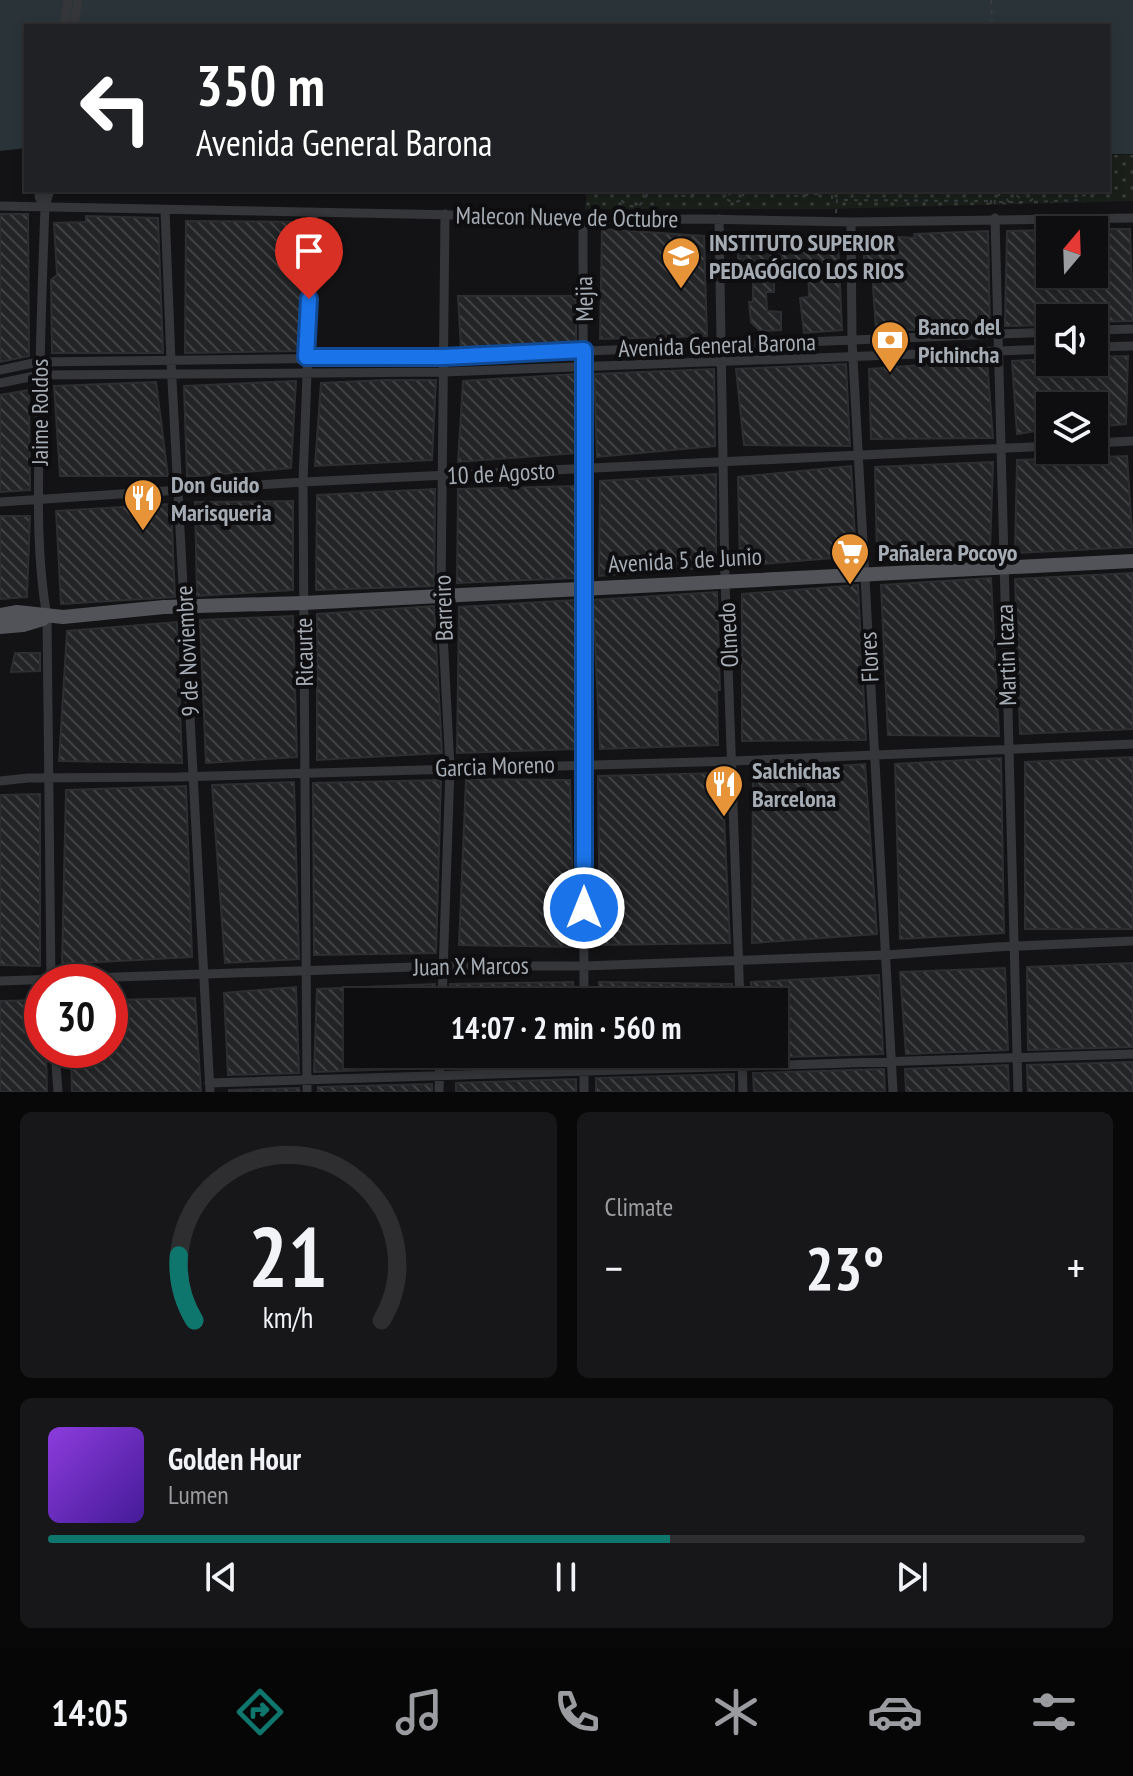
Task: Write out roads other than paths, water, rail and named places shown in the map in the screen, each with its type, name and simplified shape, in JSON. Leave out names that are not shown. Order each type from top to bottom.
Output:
[{"type":"main road","name":"Avenida 5 de Junio","points":[[0,627],[23,625],[47,617],[185,606],[303,603],[1133,561]]},
{"type":"main road","name":"Avenida 5 de Junio","points":[[0,615],[17,612],[47,617]]},
{"type":"street","points":[[64,24],[68,0]]},
{"type":"street","points":[[74,24],[78,0]]},
{"type":"street","points":[[40,192],[45,207]]},
{"type":"street","points":[[45,207],[49,192]]},
{"type":"street","name":"Malecon Nueve de Octubre","points":[[0,206],[445,214],[583,220],[851,222],[1133,218]]},
{"type":"street","name":"Jaime Roldos","points":[[45,207],[38,362],[38,500],[47,617],[51,964]]},
{"type":"street","name":"9 de Noviembre","points":[[165,210],[209,1087]]},
{"type":"street","name":"Ricaurte","points":[[307,1092],[303,482],[313,213]]},
{"type":"street","name":"Barreiro","points":[[442,988],[450,768],[441,595],[445,214]]},
{"type":"street","name":"Martin Icaza","points":[[993,218],[1018,1092]]},
{"type":"street","name":"Olmedo","points":[[719,219],[725,580],[734,761],[740,988]]},
{"type":"street","name":"Mejia","points":[[583,220],[584,988]]},
{"type":"street","name":"Flores","points":[[851,222],[852,340],[893,1092]]},
{"type":"street","points":[[1108,330],[1133,329]]},
{"type":"street","name":"Avenida General Barona","points":[[0,370],[38,362],[443,357],[1036,333]]},
{"type":"street","points":[[1108,347],[1133,346]]},
{"type":"street","name":"Avenida General Barona","points":[[0,383],[39,375],[444,372],[1036,350]]},
{"type":"street","points":[[1108,442],[1133,441]]},
{"type":"street","name":"10 de Agosto","points":[[0,502],[303,482],[1036,447]]},
{"type":"street","name":"Garcia Moreno","points":[[0,781],[734,761],[1133,744]]},
{"type":"street","name":"Juan X Marcos","points":[[128,977],[443,966],[584,966],[886,955],[1133,941]]},
{"type":"street","name":"Juan X Marcos","points":[[0,981],[24,981]]},
{"type":"street","points":[[788,1063],[1133,1054]]},
{"type":"street","points":[[56,1068],[58,1092]]},
{"type":"street","points":[[439,1068],[439,1092]]},
{"type":"street","points":[[209,1087],[306,1079],[647,1068]]},
{"type":"street","points":[[742,1068],[743,1092]]},
{"type":"street","points":[[584,1070],[584,1092]]},
{"type":"place","name":"INSTITUTO SUPERIOR PEDAGÓGICO LOS RIOS","points":[[681,290]]},
{"type":"place","name":"Banco del Pichincha","points":[[890,374]]},
{"type":"place","name":"Don Guido Marisqueria","points":[[143,532]]},
{"type":"place","name":"Pañalera Pocoyo","points":[[850,586]]},
{"type":"place","name":"Salchichas Barcelona","points":[[724,818]]}]
